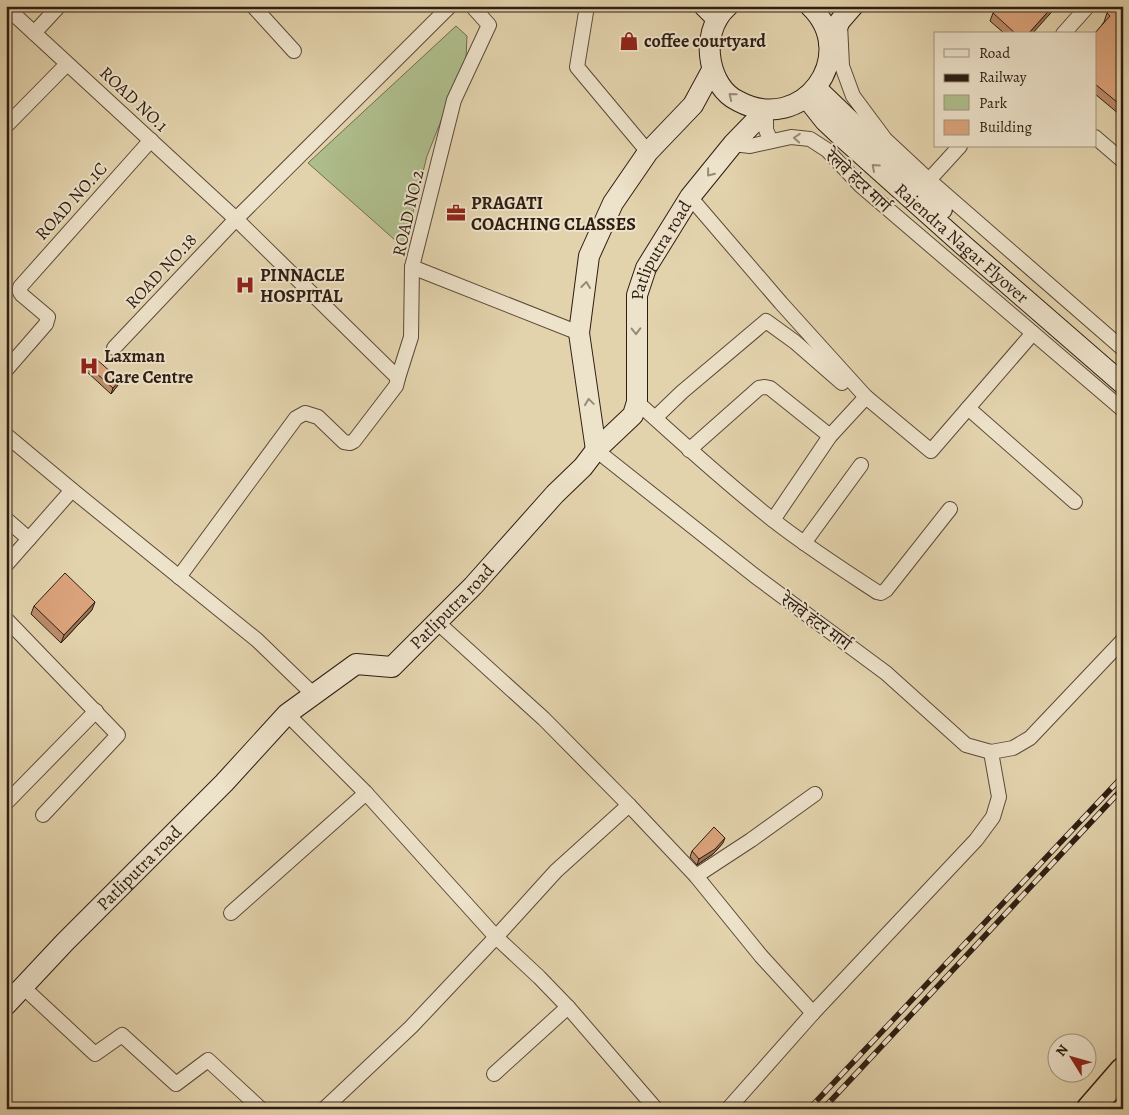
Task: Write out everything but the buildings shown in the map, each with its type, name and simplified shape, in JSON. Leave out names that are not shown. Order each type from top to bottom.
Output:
[{"type":"highway","points":[[1090,1109],[1123,1071]]},
{"type":"highway","points":[[1114,1109],[1123,1098]]},
{"type":"street","points":[[34,32],[59,6]]},
{"type":"street","points":[[253,6],[294,51]]},
{"type":"street","points":[[236,219],[450,6]]},
{"type":"street","name":"ROAD NO.2","points":[[472,6],[490,25],[454,100],[412,267],[579,333]]},
{"type":"street","points":[[586,6],[577,67],[648,152]]},
{"type":"street","points":[[716,11],[710,36],[709,53],[712,70],[720,86],[733,98],[748,107],[766,110],[794,105],[811,93],[822,78],[827,66],[829,42],[824,26],[810,6]]},
{"type":"street","points":[[1065,32],[1088,6]]},
{"type":"street","name":"ROAD NO.1","points":[[6,7],[236,219],[398,378]]},
{"type":"street","points":[[829,42],[846,14]]},
{"type":"street","points":[[846,14],[842,66],[853,96],[885,139],[928,180],[1123,349]]},
{"type":"street","points":[[6,126],[67,64]]},
{"type":"street","points":[[596,450],[579,333],[590,256],[613,203],[648,152],[693,105],[712,70]]},
{"type":"street","name":"Rajendra Nagar Flyover","points":[[811,93],[963,246],[1123,384]]},
{"type":"street","points":[[766,110],[766,130],[771,141]]},
{"type":"street","name":"Patliputra road","points":[[6,1005],[72,935],[224,783],[287,714],[356,664],[392,667],[473,586],[555,494],[583,467],[596,450],[633,415],[637,402],[636,295],[646,268],[690,197],[733,144],[766,110]]},
{"type":"street","name":"Rajendra Nagar Flyover","points":[[847,130],[1123,366]]},
{"type":"street","name":"रेलवे हंटर मार्ग","points":[[733,144],[750,146],[790,137],[810,139],[827,150],[861,186],[1123,410]]},
{"type":"street","points":[[1096,138],[1123,161]]},
{"type":"street","name":"ROAD NO.1C","points":[[6,370],[46,324],[48,317],[22,295],[20,287],[151,140]]},
{"type":"street","points":[[928,180],[958,148]]},
{"type":"street","points":[[690,197],[775,296],[866,397],[931,451],[1033,333]]},
{"type":"street","name":"ROAD NO.18","points":[[114,348],[236,219]]},
{"type":"street","points":[[179,577],[296,418],[305,414],[318,417],[344,442],[350,443],[354,441],[396,386],[411,337],[412,267]]},
{"type":"street","points":[[654,418],[766,321],[795,342],[842,383]]},
{"type":"street","points":[[689,450],[762,387],[770,388],[830,436]]},
{"type":"street","points":[[773,520],[830,436],[866,397]]},
{"type":"street","points":[[637,402],[689,450],[773,520],[877,592],[881,593],[886,590],[950,509]]},
{"type":"street","points":[[968,408],[1075,502]]},
{"type":"street","points":[[6,435],[257,640],[314,695]]},
{"type":"street","name":"रेलवे हंटर मार्ग","points":[[596,450],[754,576],[886,673],[966,745],[991,752],[1013,748],[1030,738],[1123,640]]},
{"type":"street","points":[[804,543],[861,465]]},
{"type":"street","points":[[6,565],[72,490]]},
{"type":"street","points":[[6,519],[29,539]]},
{"type":"street","points":[[6,619],[118,734],[43,815]]},
{"type":"street","points":[[437,622],[544,718],[629,805],[696,876],[761,956],[813,1013]]},
{"type":"street","points":[[6,803],[96,712]]},
{"type":"street","points":[[287,714],[366,793],[496,937],[568,1007],[656,1109]]},
{"type":"street","points":[[728,1109],[813,1013],[976,840],[993,817],[999,797],[991,752]]},
{"type":"street","points":[[230,913],[366,793]]},
{"type":"street","points":[[696,876],[751,840],[815,794]]},
{"type":"street","points":[[324,1109],[411,1027],[556,871],[629,805]]},
{"type":"street","points":[[23,987],[95,1054],[122,1035],[176,1084],[208,1060],[261,1109]]},
{"type":"street","points":[[494,1074],[568,1007]]},
{"type":"green space","points":[[456,26],[467,36],[466,58],[427,156],[404,248],[308,163]]},
{"type":"railway","points":[[809,1109],[1123,776]]},
{"type":"railway","points":[[823,1109],[1123,788]]},
{"type":"place","name":"coffee courtyard","points":[[629,41]]},
{"type":"place","name":"PRAGATI COACHING CLASSES","points":[[456,213]]},
{"type":"place","name":"PINNACLE HOSPITAL","points":[[245,285]]},
{"type":"place","name":"Laxman Care Centre","points":[[89,366]]}]
